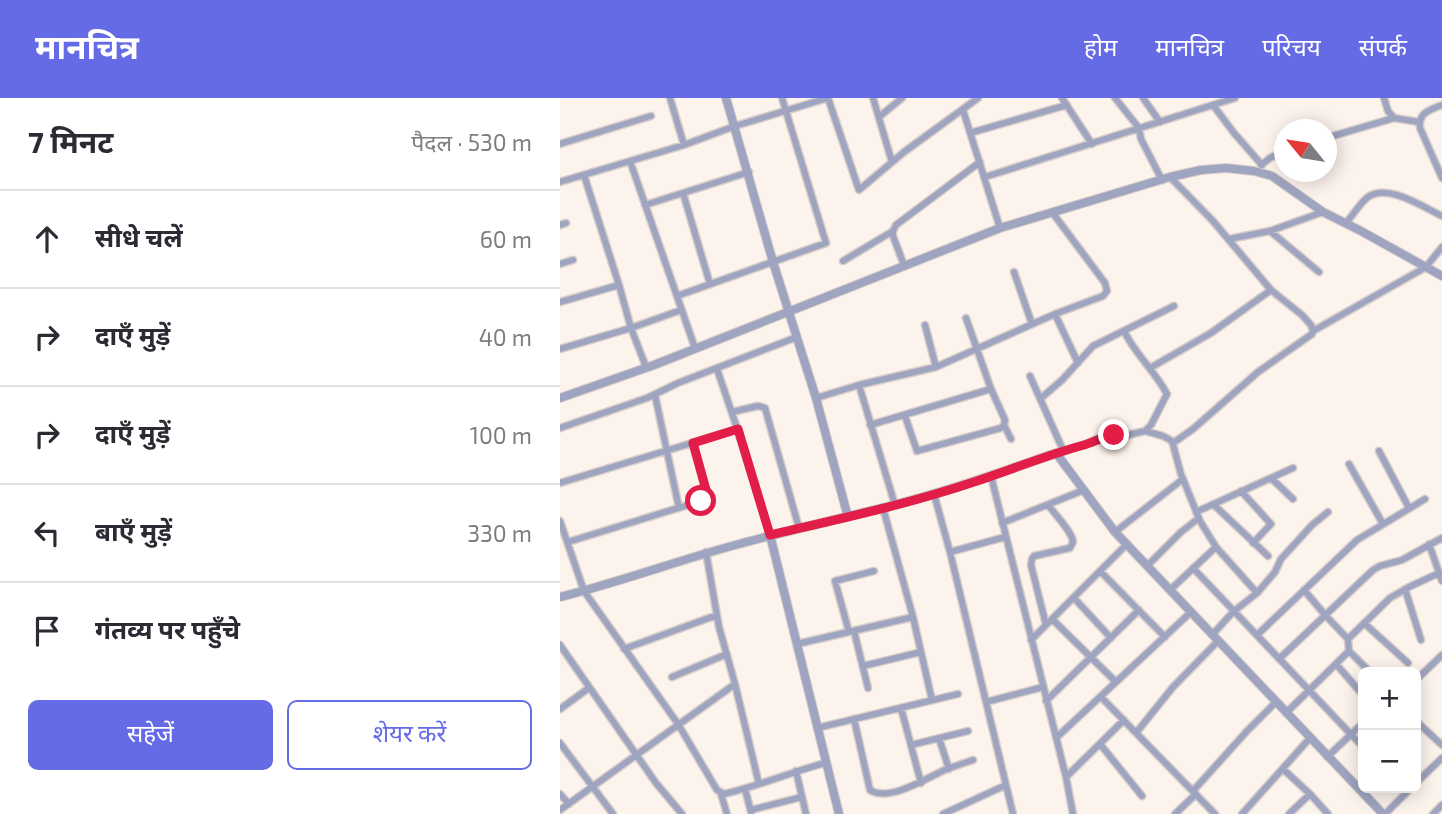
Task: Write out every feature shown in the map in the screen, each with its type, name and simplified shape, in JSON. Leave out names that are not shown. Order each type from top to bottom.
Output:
[{"type":"street","points":[[670,98],[684,145]]},
{"type":"street","points":[[726,98],[835,462],[848,517]]},
{"type":"street","points":[[677,296],[827,243],[782,98]]},
{"type":"street","points":[[560,182],[828,98],[859,190],[978,98]]},
{"type":"street","points":[[873,98],[892,162]]},
{"type":"street","points":[[878,117],[902,98]]},
{"type":"street","points":[[1062,98],[1092,145]]},
{"type":"street","points":[[1115,98],[1139,128],[1141,139],[1166,178],[1213,220],[1271,290],[1302,315],[1313,331]]},
{"type":"street","points":[[1143,98],[1160,122]]},
{"type":"street","points":[[985,177],[1092,145],[1214,102],[1236,98]]},
{"type":"street","points":[[1384,98],[1388,111],[1394,118]]},
{"type":"street","points":[[1214,102],[1234,133],[1262,165]]},
{"type":"street","points":[[970,133],[1067,105]]},
{"type":"street","points":[[1442,105],[1428,110],[1420,116],[1419,122],[1442,178]]},
{"type":"street","points":[[963,110],[1000,228]]},
{"type":"street","points":[[560,144],[651,116]]},
{"type":"street","points":[[1337,135],[1394,118],[1419,122]]},
{"type":"street","points":[[1254,171],[1274,156]]},
{"type":"street","points":[[631,161],[695,348]]},
{"type":"street","points":[[843,261],[893,230],[980,162]]},
{"type":"street","points":[[560,398],[790,312],[1000,228],[1201,170],[1226,168],[1272,176],[1323,212],[1442,276]]},
{"type":"street","points":[[645,205],[749,172]]},
{"type":"street","points":[[583,175],[646,367]]},
{"type":"street","points":[[1346,223],[1366,198],[1375,193],[1387,192],[1442,216]]},
{"type":"street","points":[[682,193],[710,284]]},
{"type":"street","points":[[816,398],[936,367],[1055,314],[1103,296],[1107,291],[1105,283],[1052,212]]},
{"type":"street","points":[[1229,239],[1270,231],[1323,212]]},
{"type":"street","points":[[893,230],[904,265]]},
{"type":"street","points":[[1270,231],[1319,272]]},
{"type":"street","points":[[1173,443],[1258,372],[1313,331],[1426,267],[1442,247]]},
{"type":"street","points":[[560,264],[573,260]]},
{"type":"street","points":[[1014,272],[1032,324]]},
{"type":"street","points":[[560,302],[619,285]]},
{"type":"street","points":[[1150,368],[1211,333],[1271,290]]},
{"type":"street","points":[[1040,399],[1062,380],[1093,346],[1174,306]]},
{"type":"street","points":[[560,349],[681,310]]},
{"type":"street","points":[[1055,314],[1078,363]]},
{"type":"street","points":[[966,318],[1011,439]]},
{"type":"street","points":[[925,325],[936,367]]},
{"type":"street","points":[[1124,331],[1167,394],[1145,431]]},
{"type":"street","points":[[560,428],[655,395],[678,383],[797,337]]},
{"type":"street","points":[[717,369],[770,535],[839,814]]},
{"type":"street","points":[[1030,376],[1060,451],[1115,532],[1384,814],[1402,793]]},
{"type":"street","points":[[859,385],[895,505]]},
{"type":"street","points":[[870,425],[991,389]]},
{"type":"street","points":[[655,395],[679,508]]},
{"type":"street","points":[[732,412],[758,406],[766,410],[799,528]]},
{"type":"street","points":[[905,416],[917,451],[1004,425]]},
{"type":"street","points":[[560,483],[738,429]]},
{"type":"street","points":[[560,597],[706,552],[934,494],[1101,437],[1145,431],[1169,439],[1173,443],[1183,479],[1198,515],[1216,547],[1257,593]]},
{"type":"street","points":[[568,542],[701,501],[706,490],[693,443]]},
{"type":"street","points":[[1379,451],[1409,509]]},
{"type":"street","points":[[1349,464],[1382,524]]},
{"type":"street","points":[[1147,566],[1198,515],[1213,504],[1293,468]]},
{"type":"street","points":[[991,476],[1073,814]]},
{"type":"street","points":[[1271,478],[1293,499]]},
{"type":"street","points":[[1115,532],[1183,479]]},
{"type":"street","points":[[1002,523],[1084,490]]},
{"type":"street","points":[[1241,491],[1271,524],[1253,543]]},
{"type":"street","points":[[934,494],[1013,814]]},
{"type":"street","points":[[1257,635],[1357,540],[1425,499]]},
{"type":"street","points":[[1213,504],[1268,556]]},
{"type":"street","points":[[1048,505],[1073,540],[1070,548],[1034,556],[1032,559],[1031,565],[1049,622],[1116,682]]},
{"type":"street","points":[[883,508],[913,617],[932,700]]},
{"type":"street","points":[[1136,733],[1215,638],[1233,612],[1257,593],[1275,572],[1281,559],[1312,525],[1328,512]]},
{"type":"street","points":[[560,521],[584,591],[678,724],[721,794],[727,814]]},
{"type":"street","points":[[950,552],[1005,537]]},
{"type":"street","points":[[1279,659],[1373,570],[1402,560],[1442,538]]},
{"type":"street","points":[[1031,640],[1127,544]]},
{"type":"street","points":[[1429,544],[1442,581]]},
{"type":"street","points":[[1170,590],[1216,547]]},
{"type":"street","points":[[706,552],[717,615],[759,784]]},
{"type":"street","points":[[1193,568],[1358,742]]},
{"type":"street","points":[[868,688],[835,581],[874,571]]},
{"type":"street","points":[[1101,571],[1165,637]]},
{"type":"street","points":[[1286,713],[1349,651],[1349,639],[1390,598],[1439,573]]},
{"type":"street","points":[[1405,589],[1420,640]]},
{"type":"street","points":[[1304,590],[1349,639]]},
{"type":"street","points":[[1074,598],[1111,638]]},
{"type":"street","points":[[1046,701],[1139,610]]},
{"type":"street","points":[[1056,738],[1191,612]]},
{"type":"street","points":[[624,649],[717,615]]},
{"type":"street","points":[[797,644],[913,617]]},
{"type":"street","points":[[1364,623],[1408,663]]},
{"type":"street","points":[[560,646],[656,783],[682,814]]},
{"type":"street","points":[[1349,651],[1365,667]]},
{"type":"street","points":[[863,666],[921,652]]},
{"type":"street","points":[[673,677],[727,654]]},
{"type":"street","points":[[1421,676],[1441,658]]},
{"type":"street","points":[[1336,664],[1358,689]]},
{"type":"street","points":[[560,810],[735,684]]},
{"type":"street","points":[[986,702],[1043,687]]},
{"type":"street","points":[[560,709],[589,688]]},
{"type":"street","points":[[817,728],[958,694]]},
{"type":"street","points":[[1101,696],[1215,814]]},
{"type":"street","points":[[1175,814],[1247,731],[1276,702]]},
{"type":"street","points":[[901,708],[921,783]]},
{"type":"street","points":[[854,719],[870,790],[879,794],[921,783],[973,760]]},
{"type":"street","points":[[1066,777],[1124,720]]},
{"type":"street","points":[[1421,726],[1442,745]]},
{"type":"street","points":[[1328,757],[1358,728]]},
{"type":"street","points":[[911,746],[968,731]]},
{"type":"street","points":[[939,738],[948,769]]},
{"type":"street","points":[[1242,814],[1310,738]]},
{"type":"street","points":[[560,743],[613,814]]},
{"type":"street","points":[[1100,744],[1142,796]]},
{"type":"street","points":[[1421,778],[1442,758]]},
{"type":"street","points":[[721,794],[825,763]]},
{"type":"street","points":[[1283,769],[1328,814]]},
{"type":"street","points":[[796,771],[806,814]]},
{"type":"street","points":[[943,814],[1006,785]]},
{"type":"street","points":[[745,789],[751,812],[802,797]]},
{"type":"street","points":[[560,794],[569,804]]},
{"type":"street","points":[[1289,814],[1310,794]]},
{"type":"street","points":[[1433,814],[1442,805]]},
{"type":"route","points":[[701,501],[706,490],[693,443],[738,429],[770,535],[976,482],[1101,437],[1114,435]]}]
